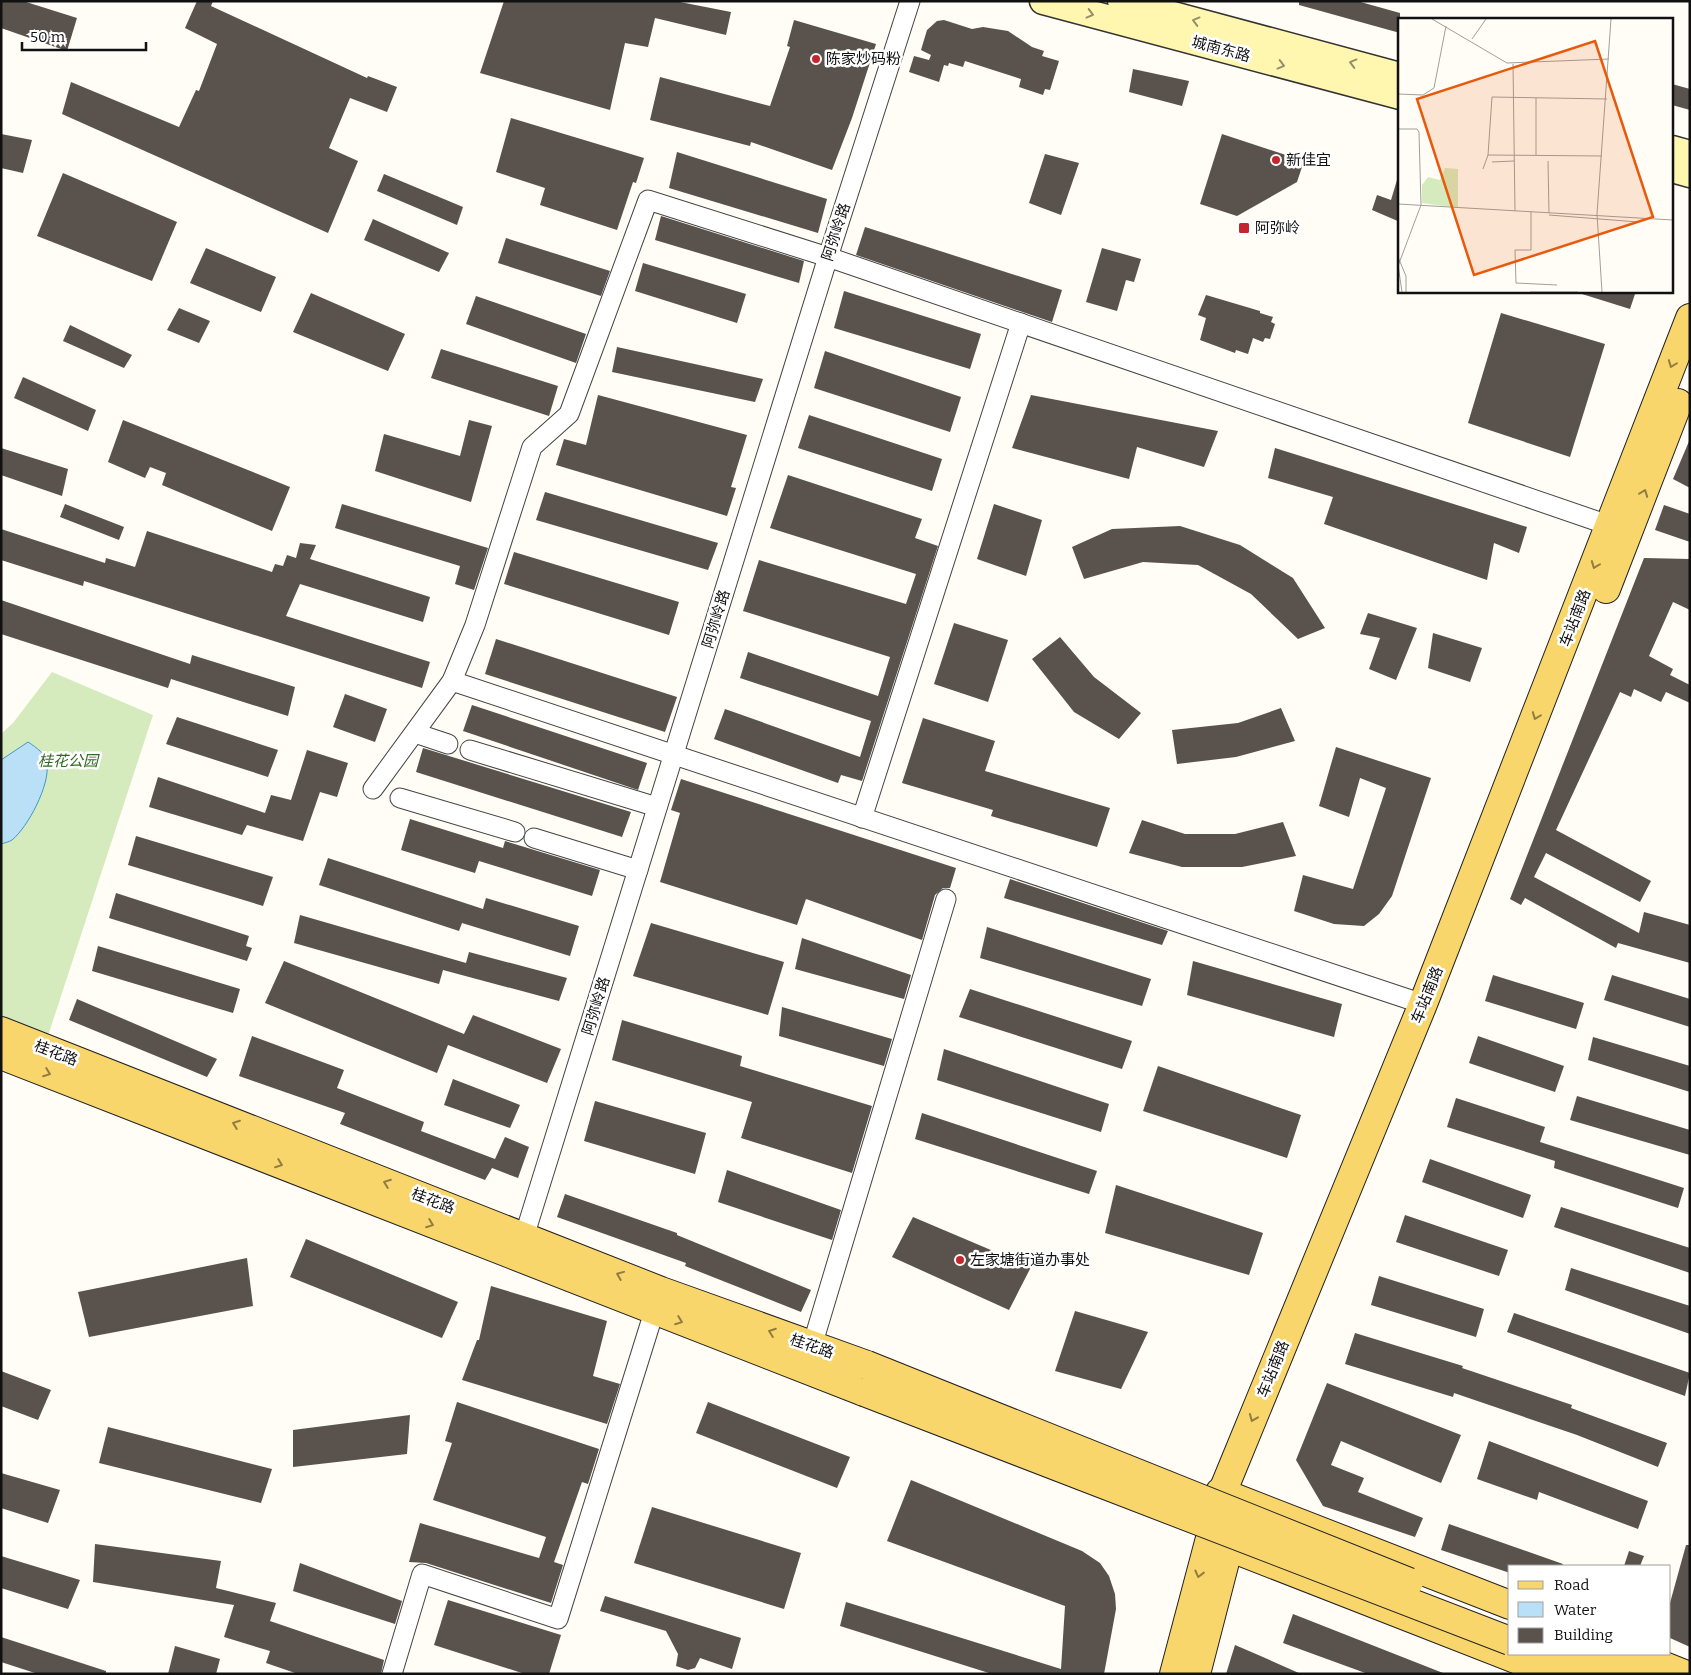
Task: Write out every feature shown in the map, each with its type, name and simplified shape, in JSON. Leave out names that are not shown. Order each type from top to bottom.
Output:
[{"type":"main road","name":"城南东路","points":[[1043,1],[1398,95]]},
{"type":"main road","name":"城南东路","points":[[1121,1],[1398,75]]},
{"type":"main road","points":[[1674,150],[1690,154]]},
{"type":"main road","points":[[1674,170],[1690,174]]},
{"type":"main road","name":"车站南路","points":[[1231,1496],[1620,529],[1690,318]]},
{"type":"main road","name":"车站南路","points":[[1196,1674],[1219,1543],[1231,1496],[1423,1004],[1620,529],[1690,372]]},
{"type":"main road","name":"桂花路","points":[[1,1031],[524,1237],[657,1301]]},
{"type":"main road","name":"桂花路","points":[[1,1055],[809,1357],[868,1365],[1508,1622]]},
{"type":"main road","points":[[809,1357],[863,1354],[1508,1604]]},
{"type":"main road","points":[[809,1357],[864,1392],[1508,1640]]},
{"type":"main road","points":[[809,1357],[846,1397],[1554,1674]]},
{"type":"main road","name":"车站南路","points":[[1174,1674],[1219,1543]]},
{"type":"main road","points":[[1545,1655],[1594,1674]]},
{"type":"main road","points":[[1590,1655],[1637,1674]]},
{"type":"main road","points":[[1636,1655],[1684,1674]]},
{"type":"street","name":"阿弥岭路","points":[[524,1237],[828,257],[910,1]]},
{"type":"street","points":[[373,790],[452,681],[474,625],[532,447],[569,414],[648,200],[828,257],[1620,529]]},
{"type":"street","points":[[862,818],[1021,323]]},
{"type":"street","points":[[452,681],[1423,1004]]},
{"type":"street","points":[[415,733],[448,744]]},
{"type":"street","points":[[470,750],[657,807]]},
{"type":"street","points":[[400,798],[515,832]]},
{"type":"street","points":[[534,838],[638,870]]},
{"type":"street","points":[[809,1357],[946,899]]},
{"type":"street","points":[[392,1674],[422,1574],[558,1619],[657,1301]]},
{"type":"green space","name":"桂花公园","points":[[52,672],[153,715],[44,1048],[1,1028],[1,734],[13,723]]},
{"type":"water","points":[[28,742],[40,751],[46,760],[47,773],[45,783],[37,805],[25,826],[12,840],[1,844],[1,760]]},
{"type":"building","points":[[1,1],[23,1],[77,18],[67,51],[1,28]]},
{"type":"building","points":[[197,1],[213,1],[211,6],[367,78],[368,76],[397,87],[387,112],[350,98],[329,148],[358,161],[328,233],[62,114],[71,82],[179,127],[196,90],[199,91],[217,44],[185,28]]},
{"type":"building","points":[[504,1],[675,1],[731,12],[726,35],[655,18],[648,47],[625,43],[610,110],[480,73]]},
{"type":"building","points":[[1299,1],[1357,1],[1400,13],[1398,32],[1299,5]]},
{"type":"building","points":[[794,20],[876,44],[852,118],[832,170],[751,142],[750,146],[650,120],[660,77],[770,106],[790,47],[787,46]]},
{"type":"building","points":[[944,20],[972,29],[983,27],[1008,31],[1032,47],[1044,51],[1042,56],[1059,61],[1050,90],[1045,89],[1043,95],[1019,87],[1021,79],[965,61],[963,67],[949,63],[948,66],[944,65],[939,82],[909,72],[914,56],[929,60],[931,55],[921,50],[927,30],[937,21]]},
{"type":"building","points":[[1133,69],[1189,81],[1182,106],[1129,92]]},
{"type":"building","points":[[1674,85],[1690,89],[1690,110],[1674,106]]},
{"type":"building","points":[[511,118],[644,158],[636,183],[633,182],[617,230],[540,205],[545,188],[496,172]]},
{"type":"building","points":[[1,134],[32,140],[23,173],[1,168]]},
{"type":"building","points":[[1222,134],[1304,161],[1297,182],[1237,216],[1200,204]]},
{"type":"building","points":[[677,152],[827,199],[818,233],[669,188]]},
{"type":"building","points":[[1045,154],[1079,163],[1061,215],[1029,203]]},
{"type":"building","points":[[63,173],[177,222],[152,281],[37,236]]},
{"type":"building","points":[[384,174],[463,207],[457,225],[377,191]]},
{"type":"building","points":[[1397,180],[1398,221],[1372,210],[1377,195],[1391,200]]},
{"type":"building","points":[[661,216],[804,261],[799,283],[655,240]]},
{"type":"building","points":[[373,219],[449,253],[439,272],[364,240]]},
{"type":"building","points":[[865,227],[1062,290],[1052,322],[856,255]]},
{"type":"building","points":[[506,238],[610,271],[601,296],[498,263]]},
{"type":"building","points":[[206,248],[276,277],[261,312],[190,283]]},
{"type":"building","points":[[1102,248],[1141,259],[1134,282],[1126,280],[1117,311],[1086,302]]},
{"type":"building","points":[[643,263],[746,294],[737,323],[635,291]]},
{"type":"building","points":[[844,291],[981,334],[970,369],[834,328]]},
{"type":"building","points":[[1583,292],[1636,292],[1630,309],[1582,294]]},
{"type":"building","points":[[311,293],[405,334],[388,371],[293,332]]},
{"type":"building","points":[[1206,295],[1260,311],[1260,313],[1273,317],[1271,322],[1275,324],[1270,339],[1265,338],[1263,342],[1253,338],[1248,354],[1236,350],[1235,353],[1200,340],[1206,318],[1198,315]]},
{"type":"building","points":[[476,296],[586,334],[576,363],[466,324]]},
{"type":"building","points":[[179,308],[210,321],[199,343],[167,330]]},
{"type":"building","points":[[1501,313],[1605,344],[1570,457],[1468,423]]},
{"type":"building","points":[[70,325],[132,355],[124,368],[63,341]]},
{"type":"building","points":[[617,347],[763,379],[755,402],[612,372]]},
{"type":"building","points":[[441,349],[558,386],[549,416],[431,378]]},
{"type":"building","points":[[825,351],[961,397],[950,432],[814,388]]},
{"type":"building","points":[[23,377],[96,410],[88,431],[14,398]]},
{"type":"building","points":[[598,395],[747,435],[731,487],[736,488],[727,516],[556,465],[564,439],[586,445]]},
{"type":"building","points":[[1031,395],[1218,431],[1204,467],[1137,447],[1129,479],[1012,448]]},
{"type":"building","points":[[809,415],[942,459],[932,491],[798,448]]},
{"type":"building","points":[[123,420],[290,487],[272,531],[162,485],[166,473],[150,467],[145,478],[108,462]]},
{"type":"building","points":[[469,420],[492,426],[471,502],[375,471],[384,434],[460,456]]},
{"type":"building","points":[[1690,439],[1690,488],[1673,479]]},
{"type":"building","points":[[1,448],[68,469],[62,496],[1,475]]},
{"type":"building","points":[[1275,448],[1527,527],[1519,553],[1494,543],[1487,580],[1324,524],[1333,497],[1268,478]]},
{"type":"building","points":[[788,475],[922,519],[915,538],[938,546],[862,781],[841,775],[838,783],[714,739],[725,709],[860,757],[871,721],[740,678],[748,652],[878,696],[890,657],[743,611],[759,560],[906,604],[916,574],[770,528]]},
{"type":"building","points":[[545,492],[718,543],[708,570],[536,520]]},
{"type":"building","points":[[65,504],[124,527],[119,540],[60,517]]},
{"type":"building","points":[[342,504],[488,548],[474,590],[455,584],[460,566],[335,528]]},
{"type":"building","points":[[994,504],[1042,520],[1026,576],[977,559]]},
{"type":"building","points":[[1664,505],[1690,514],[1690,542],[1655,530]]},
{"type":"building","points":[[1180,526],[1240,545],[1293,578],[1325,628],[1298,639],[1251,594],[1198,565],[1143,562],[1084,579],[1072,547],[1112,529]]},
{"type":"building","points":[[1,529],[105,563],[106,558],[135,567],[147,531],[272,572],[275,564],[283,566],[287,555],[296,558],[300,543],[316,545],[310,559],[430,597],[423,622],[300,584],[286,616],[430,662],[422,688],[84,581],[83,586],[1,560]]},
{"type":"building","points":[[514,552],[679,602],[669,635],[504,584]]},
{"type":"building","points":[[1644,558],[1690,559],[1690,610],[1673,602],[1649,656],[1673,669],[1670,675],[1690,685],[1690,703],[1666,692],[1661,702],[1634,689],[1631,697],[1620,692],[1556,830],[1651,881],[1640,902],[1546,853],[1534,877],[1639,933],[1644,912],[1690,925],[1690,963],[1618,943],[1616,948],[1525,898],[1521,905],[1510,899]]},
{"type":"building","points":[[1,600],[190,664],[192,655],[295,687],[288,716],[171,679],[168,688],[1,634]]},
{"type":"building","points":[[1368,613],[1417,628],[1396,680],[1369,669],[1380,638],[1360,634]]},
{"type":"building","points":[[954,623],[1008,640],[988,702],[934,684]]},
{"type":"building","points":[[1433,633],[1482,648],[1470,682],[1428,668]]},
{"type":"building","points":[[1060,637],[1094,677],[1141,713],[1119,739],[1074,712],[1032,659]]},
{"type":"building","points":[[496,639],[677,697],[665,732],[485,674]]},
{"type":"building","points":[[345,694],[387,709],[375,742],[333,727]]},
{"type":"building","points":[[472,705],[647,763],[638,790],[463,731]]},
{"type":"building","points":[[1281,708],[1295,741],[1236,757],[1177,764],[1172,730],[1238,723]]},
{"type":"building","points":[[177,717],[278,750],[268,777],[166,744]]},
{"type":"building","points":[[923,718],[995,741],[985,771],[1110,808],[1097,847],[991,816],[993,810],[902,783]]},
{"type":"building","points":[[1336,747],[1431,778],[1392,896],[1379,914],[1364,926],[1334,924],[1294,911],[1303,875],[1353,889],[1386,788],[1360,778],[1349,817],[1319,806]]},
{"type":"building","points":[[423,748],[631,812],[622,837],[416,772]]},
{"type":"building","points":[[307,750],[348,763],[337,797],[320,792],[303,841],[247,825],[242,835],[149,807],[158,777],[265,813],[271,795],[291,800]]},
{"type":"building","points":[[681,779],[956,868],[950,888],[943,888],[935,895],[922,940],[806,899],[797,925],[660,882],[680,813],[671,810]]},
{"type":"building","points":[[410,819],[503,848],[505,841],[600,870],[592,896],[479,861],[475,873],[401,850]]},
{"type":"building","points":[[1142,820],[1185,834],[1235,834],[1283,822],[1296,856],[1242,867],[1182,867],[1129,853]]},
{"type":"building","points":[[136,836],[273,877],[263,906],[128,865]]},
{"type":"building","points":[[328,858],[483,909],[486,898],[579,926],[570,956],[462,923],[459,931],[319,885]]},
{"type":"building","points":[[1010,879],[1168,931],[1162,945],[1004,898]]},
{"type":"building","points":[[116,893],[249,936],[246,946],[252,948],[247,961],[109,918]]},
{"type":"building","points":[[300,915],[466,963],[469,952],[567,978],[559,1001],[443,970],[439,984],[294,943]]},
{"type":"building","points":[[651,923],[784,962],[768,1015],[633,976]]},
{"type":"building","points":[[987,927],[1151,979],[1142,1006],[980,958]]},
{"type":"building","points":[[802,938],[911,975],[904,999],[795,969]]},
{"type":"building","points":[[98,946],[240,989],[233,1013],[92,971]]},
{"type":"building","points":[[284,961],[464,1034],[473,1015],[561,1049],[547,1083],[448,1045],[437,1073],[265,1003]]},
{"type":"building","points":[[1193,961],[1342,1004],[1334,1037],[1187,995]]},
{"type":"building","points":[[1493,975],[1584,1003],[1576,1029],[1485,1001]]},
{"type":"building","points":[[1612,975],[1690,999],[1690,1027],[1604,1000]]},
{"type":"building","points":[[970,989],[1132,1041],[1122,1069],[959,1017]]},
{"type":"building","points":[[77,999],[217,1059],[207,1077],[69,1020]]},
{"type":"building","points":[[782,1007],[892,1039],[884,1066],[779,1036]]},
{"type":"building","points":[[622,1020],[742,1056],[740,1066],[872,1106],[852,1173],[741,1138],[752,1102],[612,1060]]},
{"type":"building","points":[[252,1036],[344,1070],[337,1088],[424,1122],[421,1131],[495,1159],[505,1137],[529,1147],[518,1178],[492,1168],[485,1180],[340,1124],[345,1113],[239,1076]]},
{"type":"building","points":[[1478,1036],[1564,1066],[1555,1092],[1469,1063]]},
{"type":"building","points":[[1593,1037],[1690,1066],[1690,1092],[1588,1060]]},
{"type":"building","points":[[944,1049],[1109,1104],[1101,1132],[937,1080]]},
{"type":"building","points":[[1158,1066],[1301,1115],[1287,1158],[1143,1111]]},
{"type":"building","points":[[453,1079],[520,1105],[510,1128],[444,1105]]},
{"type":"building","points":[[1577,1096],[1690,1130],[1690,1155],[1570,1120]]},
{"type":"building","points":[[1456,1098],[1545,1127],[1540,1142],[1684,1188],[1678,1208],[1554,1168],[1555,1161],[1447,1127]]},
{"type":"building","points":[[595,1101],[706,1133],[695,1174],[584,1141]]},
{"type":"building","points":[[922,1113],[1097,1171],[1089,1194],[915,1139]]},
{"type":"building","points":[[1430,1159],[1531,1195],[1523,1218],[1422,1182]]},
{"type":"building","points":[[727,1170],[841,1210],[832,1240],[718,1202]]},
{"type":"building","points":[[1116,1185],[1263,1233],[1249,1275],[1105,1233]]},
{"type":"building","points":[[565,1194],[677,1233],[677,1235],[811,1290],[801,1312],[685,1266],[686,1263],[557,1217]]},
{"type":"building","points":[[1561,1207],[1690,1248],[1690,1273],[1554,1227]]},
{"type":"building","points":[[1405,1215],[1508,1250],[1499,1276],[1396,1242]]},
{"type":"building","points":[[913,1217],[1031,1267],[1009,1310],[892,1257]]},
{"type":"building","points":[[306,1239],[458,1302],[442,1338],[290,1277]]},
{"type":"building","points":[[247,1258],[253,1306],[89,1337],[78,1292]]},
{"type":"building","points":[[1571,1268],[1690,1306],[1690,1334],[1565,1290]]},
{"type":"building","points":[[1379,1276],[1484,1309],[1476,1337],[1371,1305]]},
{"type":"building","points":[[491,1286],[607,1321],[593,1376],[620,1384],[607,1424],[462,1380],[477,1340],[479,1340]]},
{"type":"building","points":[[1075,1311],[1148,1332],[1121,1389],[1055,1371]]},
{"type":"building","points":[[1514,1313],[1690,1373],[1685,1396],[1507,1332]]},
{"type":"building","points":[[1355,1333],[1463,1366],[1462,1368],[1572,1405],[1571,1408],[1667,1443],[1658,1467],[1577,1435],[1454,1393],[1453,1397],[1345,1364]]},
{"type":"building","points":[[1,1371],[51,1390],[38,1420],[1,1406]]},
{"type":"building","points":[[1327,1383],[1461,1435],[1441,1483],[1341,1441],[1331,1465],[1364,1478],[1358,1492],[1423,1518],[1415,1537],[1323,1506],[1296,1460]]},
{"type":"building","points":[[457,1402],[599,1449],[588,1484],[582,1482],[554,1562],[563,1565],[551,1603],[426,1563],[409,1562],[420,1523],[539,1558],[546,1537],[433,1500],[452,1443],[445,1441]]},
{"type":"building","points":[[708,1402],[850,1457],[837,1488],[696,1433]]},
{"type":"building","points":[[410,1415],[407,1454],[293,1467],[293,1430]]},
{"type":"building","points":[[108,1427],[272,1469],[261,1503],[99,1463]]},
{"type":"building","points":[[1489,1441],[1648,1501],[1638,1529],[1539,1492],[1537,1500],[1477,1479]]},
{"type":"building","points":[[1,1473],[60,1490],[48,1523],[1,1508]]},
{"type":"building","points":[[911,1480],[1082,1551],[1100,1563],[1109,1576],[1115,1594],[1116,1609],[1104,1674],[992,1674],[840,1626],[846,1602],[1061,1669],[1065,1606],[887,1541]]},
{"type":"building","points":[[652,1507],[801,1553],[784,1609],[634,1563]]},
{"type":"building","points":[[1449,1524],[1563,1564],[1508,1565],[1508,1572],[1441,1550]]},
{"type":"building","points":[[95,1544],[221,1561],[216,1588],[276,1603],[270,1621],[384,1660],[381,1674],[298,1674],[266,1663],[270,1651],[224,1637],[234,1605],[93,1582]]},
{"type":"building","points":[[1686,1545],[1690,1545],[1690,1647],[1671,1638],[1671,1599]]},
{"type":"building","points":[[1629,1551],[1644,1556],[1640,1565],[1624,1565]]},
{"type":"building","points":[[1,1556],[80,1580],[68,1609],[1,1588]]},
{"type":"building","points":[[300,1563],[402,1601],[395,1624],[293,1591]]},
{"type":"building","points":[[605,1596],[741,1638],[732,1669],[700,1658],[695,1668],[688,1670],[676,1666],[678,1654],[666,1631],[600,1611]]},
{"type":"building","points":[[448,1600],[561,1635],[549,1674],[525,1674],[434,1645]]},
{"type":"building","points":[[1293,1614],[1443,1674],[1368,1674],[1283,1643]]},
{"type":"building","points":[[1,1637],[106,1671],[106,1674],[38,1674],[1,1662]]},
{"type":"building","points":[[1235,1645],[1256,1654],[1301,1674],[1226,1674]]},
{"type":"building","points":[[175,1646],[220,1659],[216,1674],[168,1674]]},
{"type":"place","name":"陈家炒码粉","points":[[816,59]]},
{"type":"place","name":"新佳宜","points":[[1276,160]]},
{"type":"place","name":"阿弥岭","points":[[1244,228]]},
{"type":"place","name":"左家塘街道办事处","points":[[960,1260]]}]
